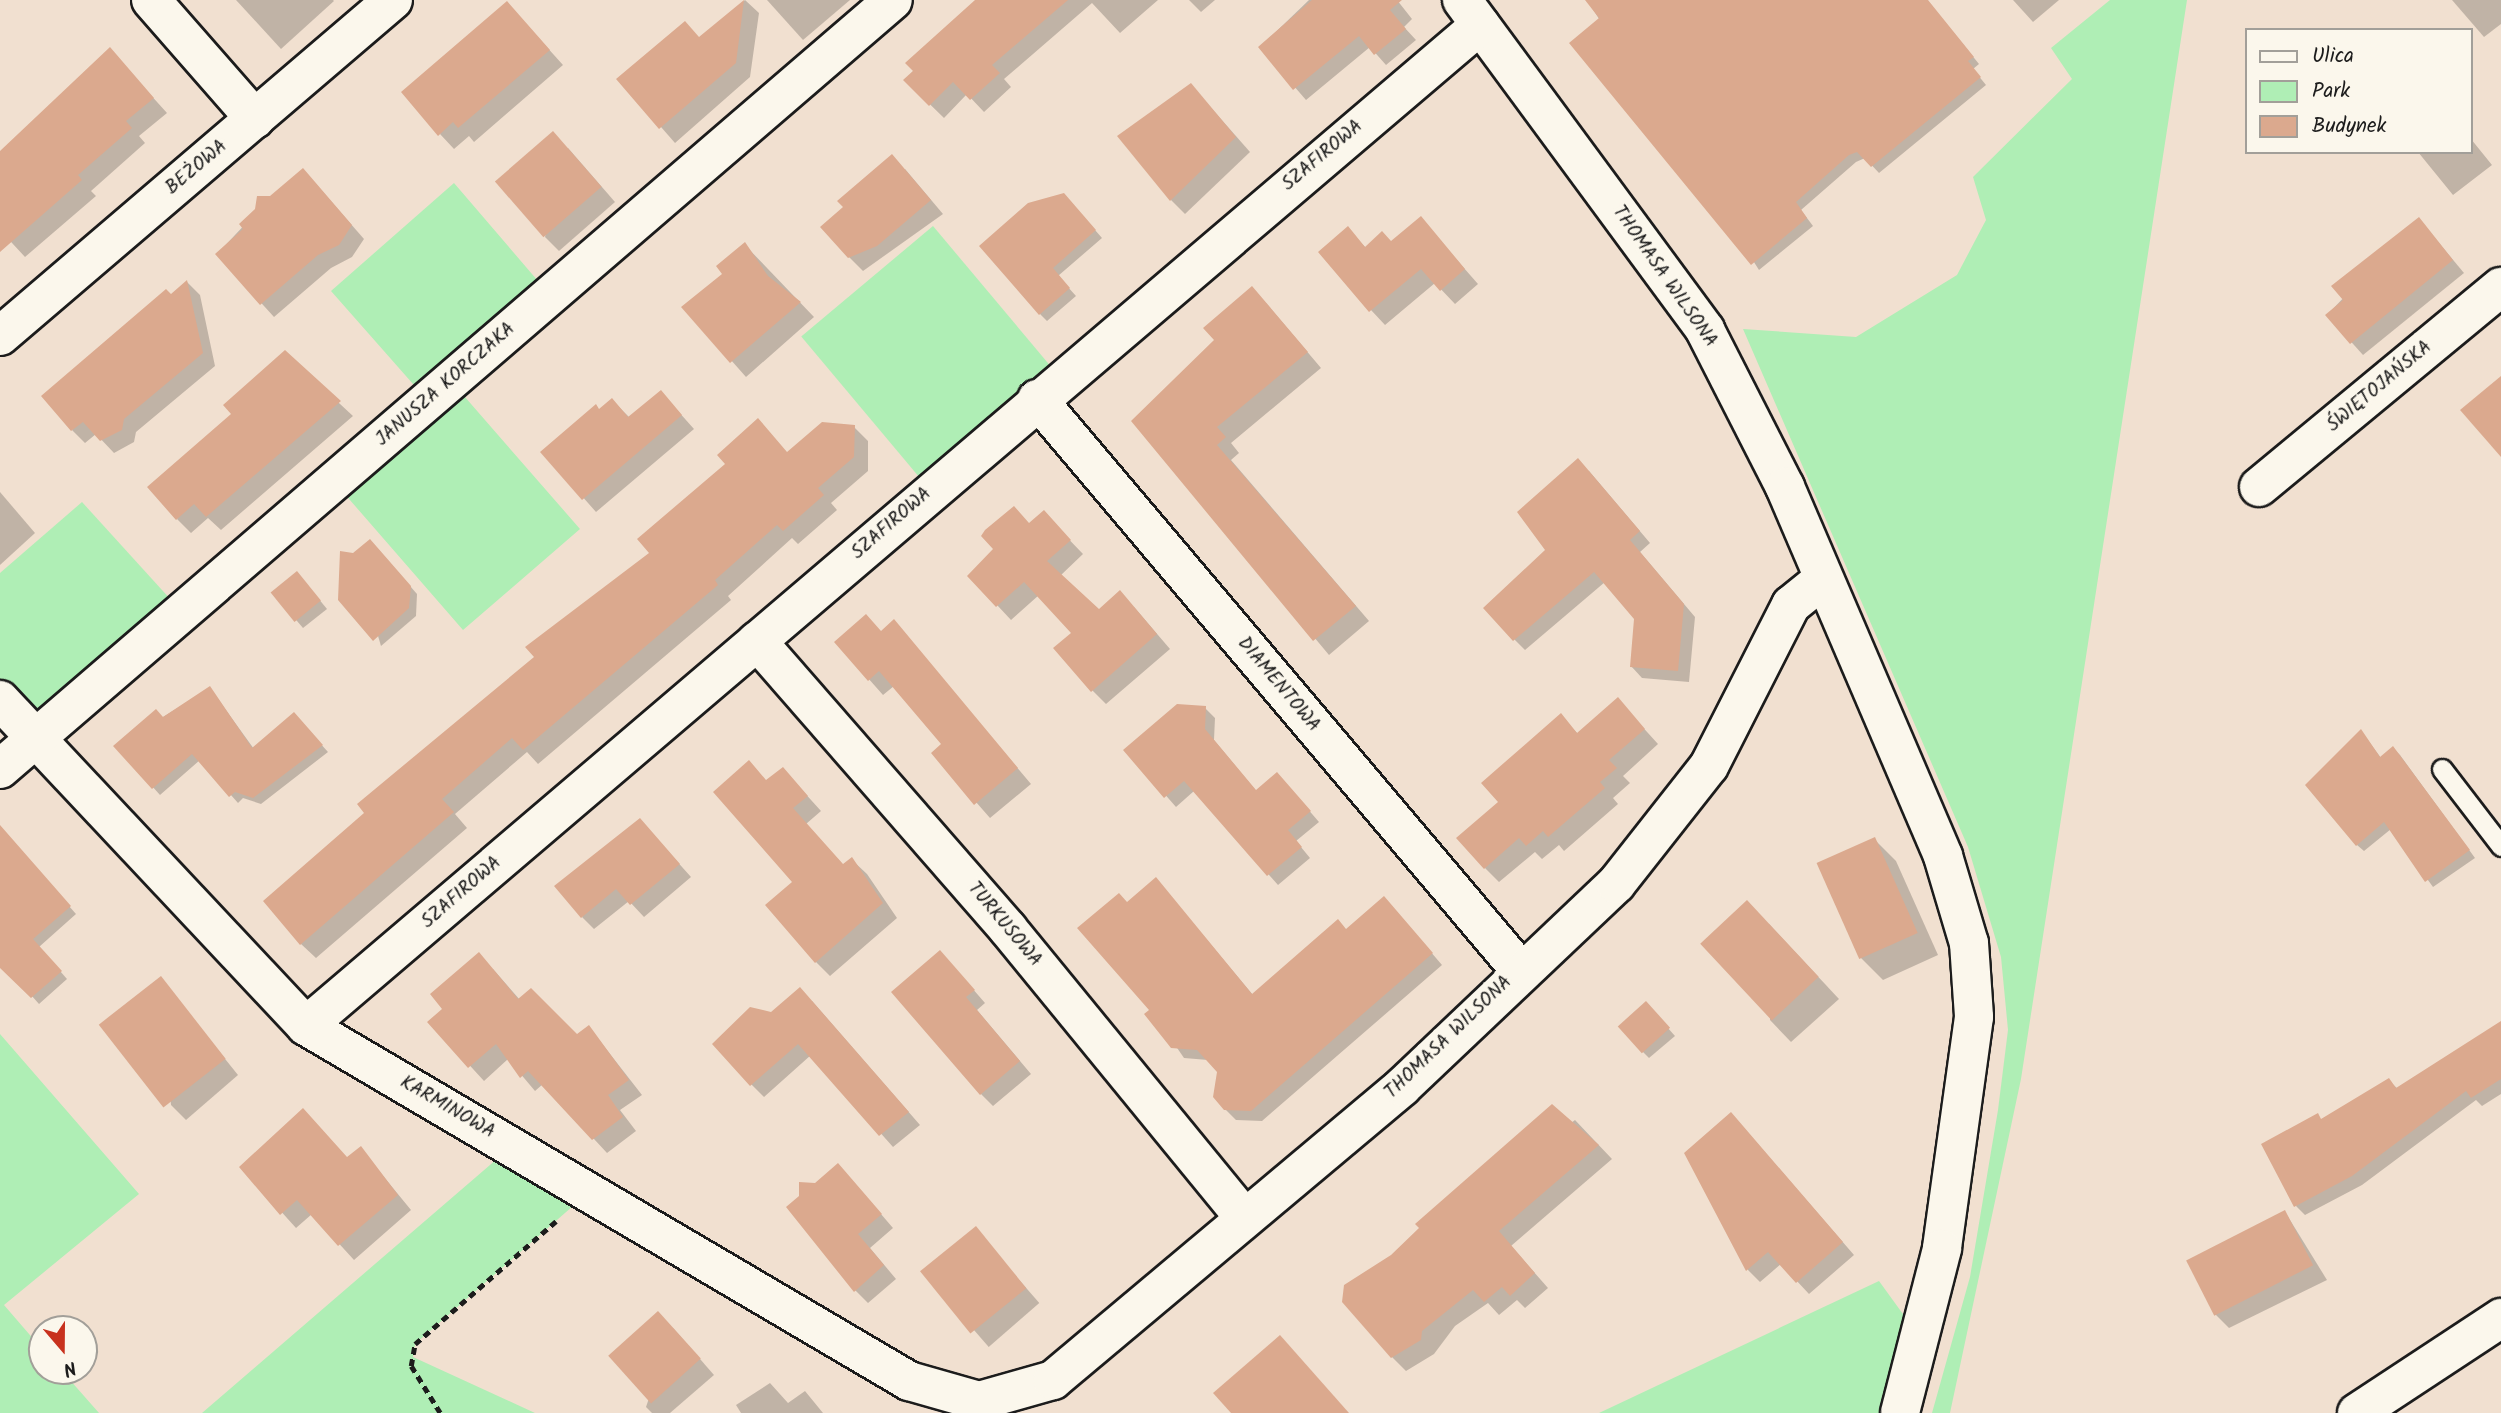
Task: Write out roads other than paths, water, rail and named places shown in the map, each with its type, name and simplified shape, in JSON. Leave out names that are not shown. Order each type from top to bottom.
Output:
[{"type":"street","points":[[151,0],[255,119]]},
{"type":"street","name":"BEŻOWA","points":[[0,336],[393,0]]},
{"type":"street","name":"JANUSZA KORCZAKA","points":[[0,769],[893,0]]},
{"type":"street","name":"SZAFIROWA","points":[[306,1026],[1037,399],[1471,12]]},
{"type":"street","name":"THOMASA WILSONA","points":[[1471,12],[1705,330],[1785,487],[1943,856],[1969,943],[1975,1017],[1964,1123],[1942,1249],[1900,1413]]},
{"type":"street","name":"ŚWIĘTOJAŃSKA","points":[[2259,487],[2501,287]]},
{"type":"street","name":"DIAMENTOWA","points":[[1037,399],[1520,970]]},
{"type":"street","name":"THOMASA WILSONA","points":[[977,1407],[1053,1380],[1243,1216],[1402,1087],[1520,970],[1616,884],[1679,809],[1745,704],[1791,605],[1823,579]]},
{"type":"street","name":"TURKUSOWA","points":[[757,641],[1008,929],[1243,1216]]},
{"type":"street","name":"KARMINOWA","points":[[0,700],[306,1026],[909,1381],[977,1407]]},
{"type":"street","points":[[2357,1413],[2501,1318]]},
{"type":"lane","points":[[2442,769],[2501,846]]}]
